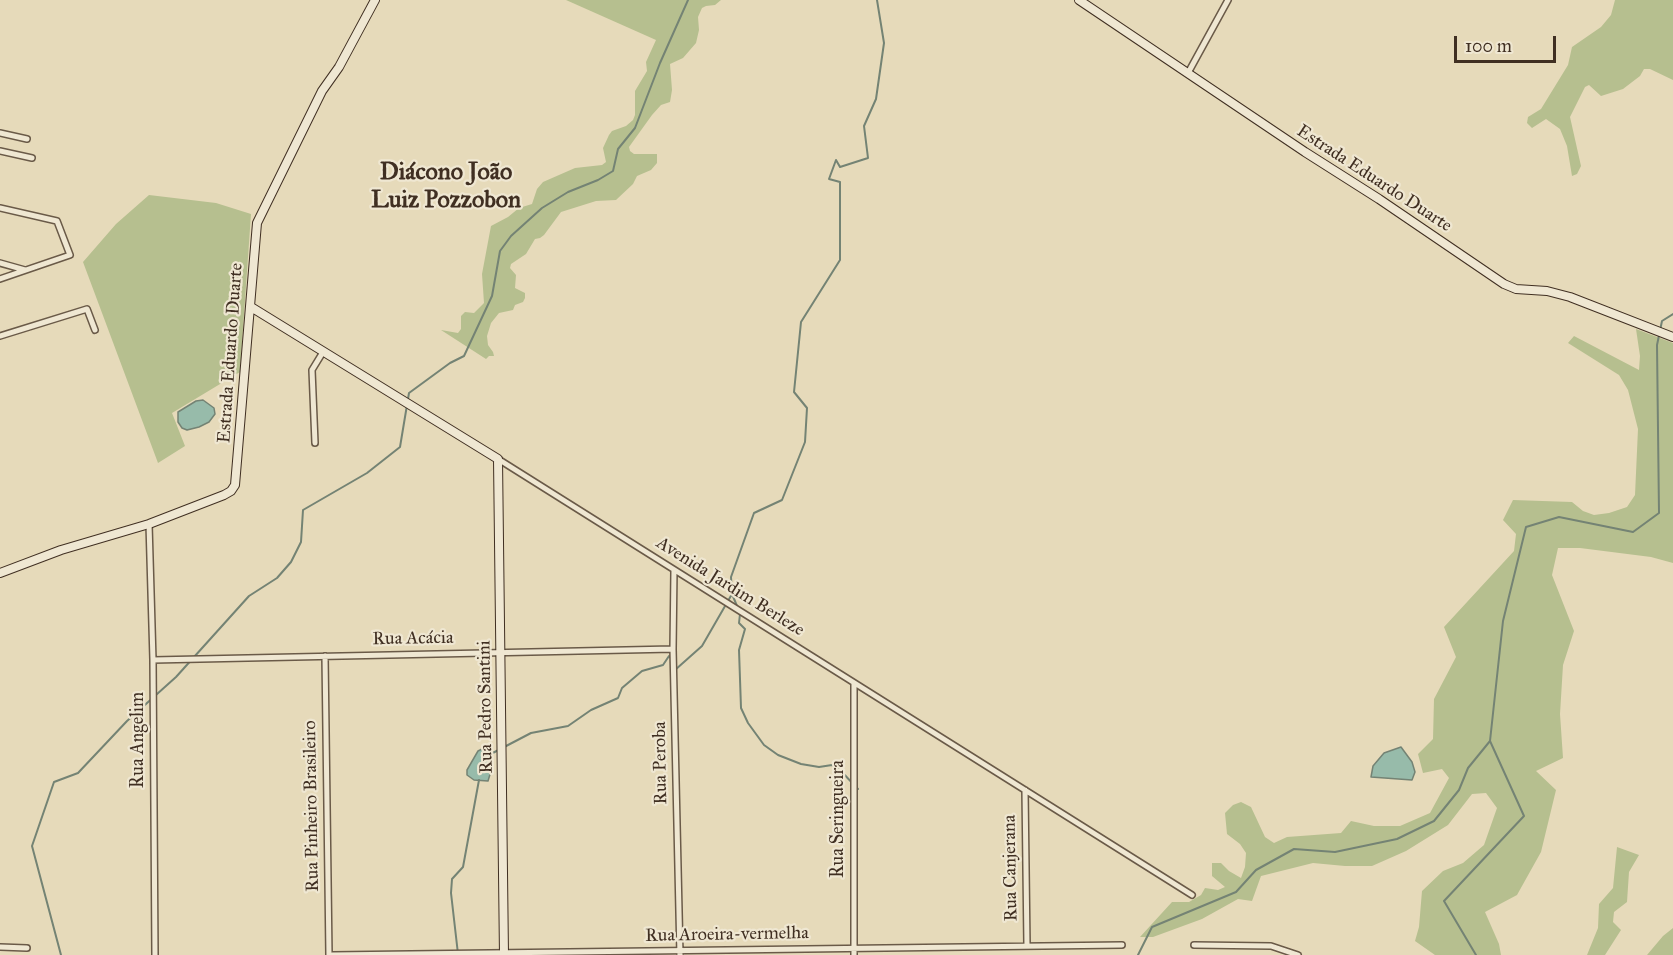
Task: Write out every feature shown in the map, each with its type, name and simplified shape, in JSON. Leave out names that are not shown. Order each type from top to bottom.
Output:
[{"type":"street","name":"Estrada Eduardo Duarte","points":[[0,573],[61,550],[149,524],[224,495],[235,485],[251,307],[255,232],[260,212],[322,91],[339,67],[375,0]]},
{"type":"street","name":"Estrada Eduardo Duarte","points":[[1079,0],[1504,284],[1516,289],[1546,291],[1570,297],[1673,337]]},
{"type":"street","points":[[1188,73],[1228,0]]},
{"type":"street","points":[[0,133],[27,139]]},
{"type":"street","points":[[0,151],[32,158]]},
{"type":"street","points":[[0,208],[57,221],[70,255],[0,279]]},
{"type":"street","points":[[0,263],[26,270]]},
{"type":"street","name":"Avenida Jardim Berleze","points":[[251,307],[498,459],[1192,895]]},
{"type":"street","points":[[0,336],[87,309],[95,330]]},
{"type":"street","points":[[315,443],[312,370],[323,352]]},
{"type":"street","name":"Rua Pedro Santini","points":[[498,459],[504,954]]},
{"type":"street","name":"Rua Angelim","points":[[149,524],[153,660],[155,955]]},
{"type":"street","name":"Rua Peroba","points":[[674,570],[673,649],[680,953]]},
{"type":"street","name":"Rua Acácia","points":[[153,660],[673,649]]},
{"type":"street","name":"Rua Pinheiro Brasileiro","points":[[325,656],[331,955]]},
{"type":"street","name":"Rua Seringueira","points":[[854,683],[854,952]]},
{"type":"street","name":"Rua Canjerana","points":[[1025,790],[1027,946]]},
{"type":"street","name":"Rua Aroeira-vermelha","points":[[331,955],[854,952],[1122,945]]},
{"type":"street","points":[[1194,945],[1271,946],[1298,955]]},
{"type":"street","points":[[0,947],[27,948]]},
{"type":"shaded area","points":[[566,0],[721,0],[715,5],[702,8],[698,17],[699,30],[696,43],[683,58],[670,64],[672,90],[670,102],[661,105],[629,147],[634,154],[657,154],[657,163],[651,170],[637,176],[633,184],[616,200],[596,201],[561,212],[544,235],[535,239],[526,254],[511,264],[510,268],[516,275],[515,288],[525,293],[525,298],[523,302],[515,305],[513,310],[499,313],[491,323],[487,336],[488,345],[494,356],[486,359],[441,330],[458,333],[461,329],[461,316],[465,312],[474,313],[484,303],[482,274],[491,226],[519,208],[532,204],[537,189],[543,182],[575,168],[602,165],[606,162],[603,148],[609,135],[612,131],[626,126],[633,120],[635,91],[647,71],[646,62],[656,40]]},
{"type":"shaded area","points":[[1615,0],[1673,0],[1673,80],[1650,69],[1644,69],[1640,76],[1623,89],[1601,96],[1589,85],[1585,87],[1570,117],[1581,166],[1577,174],[1572,176],[1567,146],[1560,129],[1546,119],[1532,128],[1527,123],[1528,117],[1541,109],[1568,65],[1572,47],[1601,27],[1611,15]]},
{"type":"shaded area","points":[[149,195],[216,203],[251,214],[240,372],[172,413],[185,446],[158,463],[83,262],[116,224]]},
{"type":"shaded area","points":[[1636,329],[1673,343],[1673,563],[1651,557],[1580,548],[1558,548],[1552,575],[1574,631],[1563,665],[1560,714],[1563,758],[1536,771],[1556,790],[1541,852],[1517,895],[1485,912],[1499,944],[1501,955],[1435,955],[1415,941],[1419,927],[1422,891],[1443,871],[1463,863],[1484,845],[1497,808],[1486,793],[1472,794],[1448,825],[1406,851],[1372,866],[1313,863],[1261,876],[1252,901],[1238,899],[1202,919],[1153,937],[1140,937],[1172,902],[1189,902],[1201,895],[1205,888],[1218,890],[1225,887],[1212,876],[1212,863],[1221,863],[1241,878],[1246,853],[1240,844],[1227,834],[1225,813],[1233,805],[1241,802],[1251,807],[1265,837],[1274,843],[1287,837],[1341,833],[1351,821],[1374,826],[1400,826],[1430,813],[1449,778],[1442,769],[1423,773],[1418,754],[1433,739],[1434,699],[1456,657],[1444,627],[1514,551],[1516,534],[1503,520],[1513,500],[1572,502],[1583,511],[1594,515],[1627,507],[1635,495],[1638,429],[1628,390],[1619,375],[1568,343],[1574,336],[1639,370],[1640,356]]},
{"type":"shaded area","points":[[203,400],[214,408],[215,414],[209,422],[187,430],[182,428],[178,422],[178,412],[196,401]]},
{"type":"shaded area","points":[[1401,747],[1412,762],[1415,772],[1412,780],[1371,777],[1373,766],[1384,753]]},
{"type":"shaded area","points":[[486,750],[490,756],[491,771],[488,781],[474,780],[467,775],[467,770],[478,751]]},
{"type":"shaded area","points":[[1617,847],[1639,855],[1629,872],[1627,902],[1614,912],[1613,922],[1621,930],[1605,955],[1587,955],[1598,928],[1599,904],[1613,888]]},
{"type":"shaded area","points":[[1673,928],[1673,955],[1647,955],[1663,936]]},
{"type":"waterway","points":[[61,955],[32,846],[54,782],[78,773],[127,721],[176,677],[249,596],[277,578],[291,562],[301,542],[303,510],[367,473],[400,447],[409,393],[450,363],[464,356],[492,296],[500,251],[511,236],[542,208],[568,192],[598,180],[613,171],[618,149],[635,128],[688,0]]},
{"type":"waterway","points":[[737,606],[732,594],[731,577],[754,513],[782,500],[805,442],[807,408],[794,392],[801,322],[840,260],[840,182],[829,179],[836,160],[840,167],[868,158],[864,126],[876,99],[884,43],[877,0]]},
{"type":"waterway","points":[[1476,955],[1444,901],[1524,816],[1490,741],[1503,621],[1526,527],[1559,517],[1633,532],[1659,513],[1657,345],[1662,321],[1673,314]]},
{"type":"waterway","points":[[675,670],[702,646],[732,594]]},
{"type":"waterway","points":[[740,614],[739,623],[745,629],[739,650],[741,708],[748,723],[764,745],[778,755],[801,764],[819,767],[832,765],[839,769],[858,789]]},
{"type":"waterway","points":[[487,756],[531,733],[568,726],[591,710],[618,698],[622,688],[642,671],[663,665],[669,656],[672,659]]},
{"type":"waterway","points":[[1138,955],[1152,927],[1236,892],[1256,870],[1294,849],[1335,852],[1397,839],[1434,821],[1459,790],[1468,768],[1490,741]]},
{"type":"waterway","points":[[458,954],[451,893],[452,879],[463,867],[479,780]]},
{"type":"district","name":"Diácono João Luiz Pozzobon","points":[[446,187]]}]
